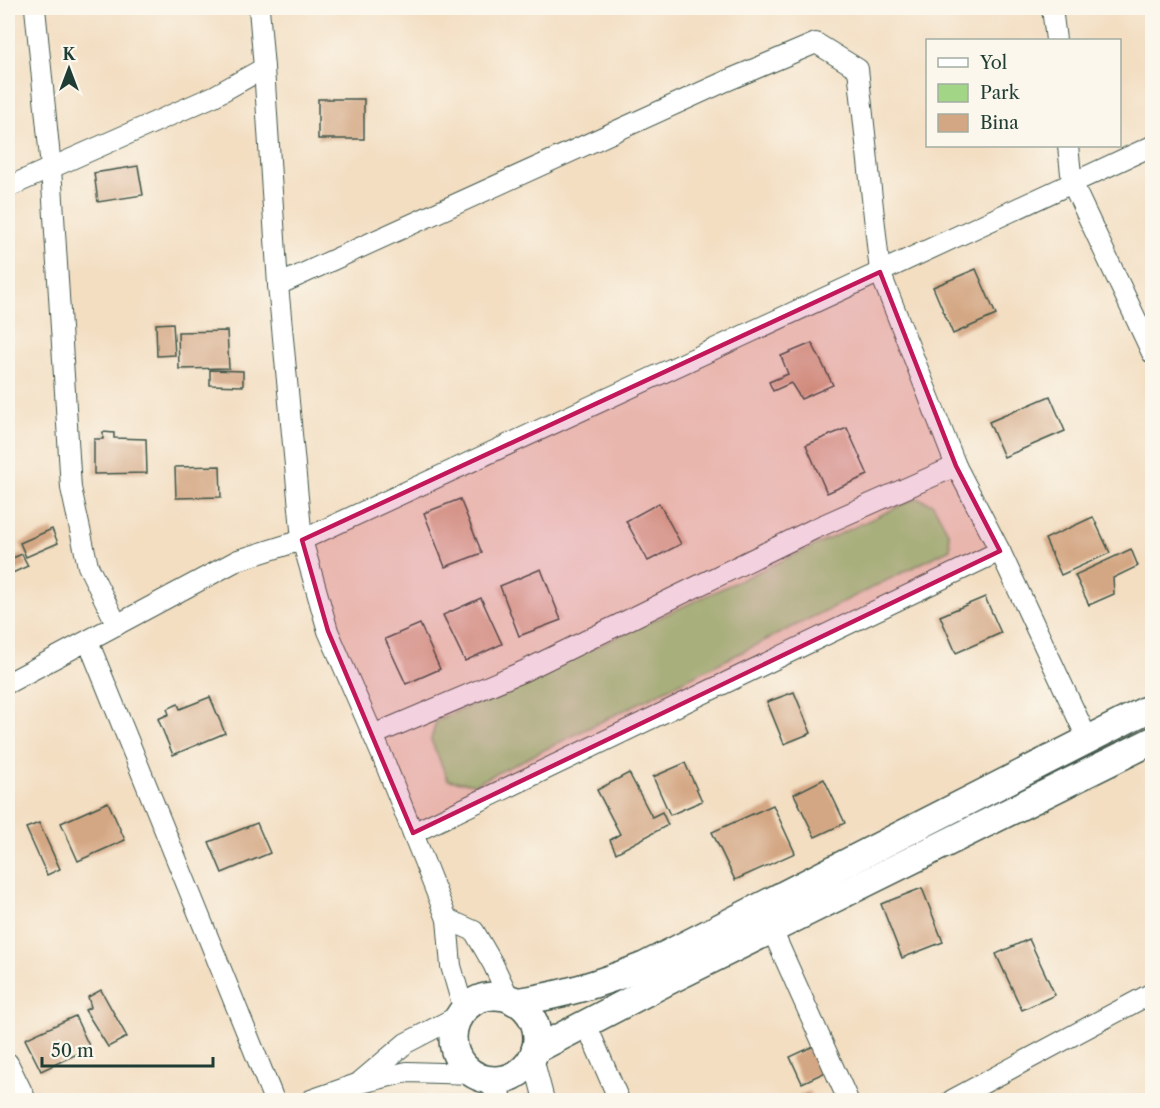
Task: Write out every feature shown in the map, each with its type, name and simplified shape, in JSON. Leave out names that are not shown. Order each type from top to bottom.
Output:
[{"type":"street","points":[[35,8],[51,168],[71,488],[88,566],[117,625]]},
{"type":"street","points":[[259,8],[278,285],[302,540],[328,631],[373,735],[447,919],[451,966],[462,1013]]},
{"type":"street","points":[[1052,8],[1056,39]]},
{"type":"street","points":[[278,285],[629,125],[816,43],[858,69],[880,272],[956,466],[1000,551],[1088,740]]},
{"type":"street","points":[[8,187],[214,96],[264,68]]},
{"type":"street","points":[[8,683],[238,560],[302,540],[1152,146]]},
{"type":"street","points":[[1068,147],[1072,183],[1152,353]]},
{"type":"street","points":[[373,735],[524,671],[814,529],[956,466]]},
{"type":"street","points":[[413,833],[1000,551]]},
{"type":"street","points":[[88,641],[274,1101]]},
{"type":"street","points":[[512,1000],[565,994],[597,985],[644,966],[1152,707]]},
{"type":"street","points":[[311,1101],[357,1084],[407,1072],[499,1080],[512,1077],[524,1069],[534,1054],[586,1024],[1152,741]]},
{"type":"street","points":[[447,919],[474,931],[512,1000]]},
{"type":"street","points":[[772,930],[848,1101]]},
{"type":"street","points":[[503,1101],[463,1065],[456,1054],[453,1041],[454,1028],[469,1005],[495,996],[522,1005],[531,1016],[537,1029],[534,1054],[544,1101]]},
{"type":"street","points":[[952,1101],[1151,996]]},
{"type":"street","points":[[357,1084],[406,1043],[462,1013]]},
{"type":"street","points":[[586,1024],[619,1101]]},
{"type":"street","points":[[8,1063],[26,1101]]},
{"type":"highlighted area","points":[[880,272],[956,466],[1000,551],[413,833],[328,631],[302,540]]},
{"type":"green space","points":[[917,498],[933,504],[949,534],[950,549],[475,784],[448,780],[431,740],[436,721]]},
{"type":"building","points":[[318,99],[364,99],[364,139],[318,139]]},
{"type":"building","points":[[138,166],[143,195],[98,202],[94,173]]},
{"type":"building","points":[[976,269],[996,315],[953,334],[933,287]]},
{"type":"building","points":[[173,323],[175,355],[157,356],[156,324]]},
{"type":"building","points":[[227,331],[229,368],[179,369],[178,332]]},
{"type":"building","points":[[812,343],[833,385],[801,399],[791,383],[773,391],[769,382],[788,374],[781,356]]},
{"type":"building","points":[[210,370],[243,371],[243,386],[210,385]]},
{"type":"building","points":[[1050,396],[1065,431],[1004,457],[989,422]]},
{"type":"building","points":[[847,428],[868,475],[827,493],[806,445]]},
{"type":"building","points":[[103,432],[114,433],[114,438],[146,439],[147,473],[94,474],[94,439],[103,439]]},
{"type":"building","points":[[220,466],[221,497],[176,498],[175,467]]},
{"type":"building","points":[[460,499],[482,553],[445,567],[424,513]]},
{"type":"building","points":[[659,503],[681,544],[648,561],[626,521]]},
{"type":"building","points":[[1093,517],[1110,553],[1061,575],[1045,539]]},
{"type":"building","points":[[52,529],[58,543],[26,557],[20,543]]},
{"type":"building","points":[[1131,549],[1138,566],[1113,578],[1114,594],[1089,605],[1075,575]]},
{"type":"building","points":[[22,554],[28,566],[8,575],[8,560]]},
{"type":"building","points":[[541,569],[561,620],[519,636],[500,586]]},
{"type":"building","points":[[985,597],[1001,633],[956,653],[940,616]]},
{"type":"building","points":[[481,598],[502,644],[465,661],[443,615]]},
{"type":"building","points":[[420,624],[440,669],[406,684],[385,639]]},
{"type":"building","points":[[794,692],[811,733],[784,744],[767,702]]},
{"type":"building","points":[[210,697],[225,733],[173,755],[158,719],[169,714],[167,709],[178,704],[180,709]]},
{"type":"building","points":[[685,763],[702,801],[670,815],[653,777]]},
{"type":"building","points":[[629,773],[652,817],[662,812],[668,825],[616,853],[610,840],[620,834],[597,790]]},
{"type":"building","points":[[824,779],[845,823],[815,837],[794,794]]},
{"type":"building","points":[[108,802],[125,840],[78,861],[61,823]]},
{"type":"building","points":[[773,805],[795,853],[735,880],[712,832]]},
{"type":"building","points":[[39,823],[60,869],[47,875],[26,828]]},
{"type":"building","points":[[257,823],[270,853],[222,873],[209,842]]},
{"type":"building","points":[[922,888],[943,942],[902,958],[881,904]]},
{"type":"building","points":[[1029,939],[1055,995],[1022,1010],[996,954]]},
{"type":"building","points":[[101,990],[127,1037],[108,1047],[85,1010],[91,1007],[88,997]]},
{"type":"building","points":[[75,1016],[90,1048],[41,1071],[25,1039]]},
{"type":"building","points":[[816,1045],[828,1071],[802,1083],[790,1057]]},
{"type":"building","points":[[809,1091],[814,1100],[790,1100]]}]
